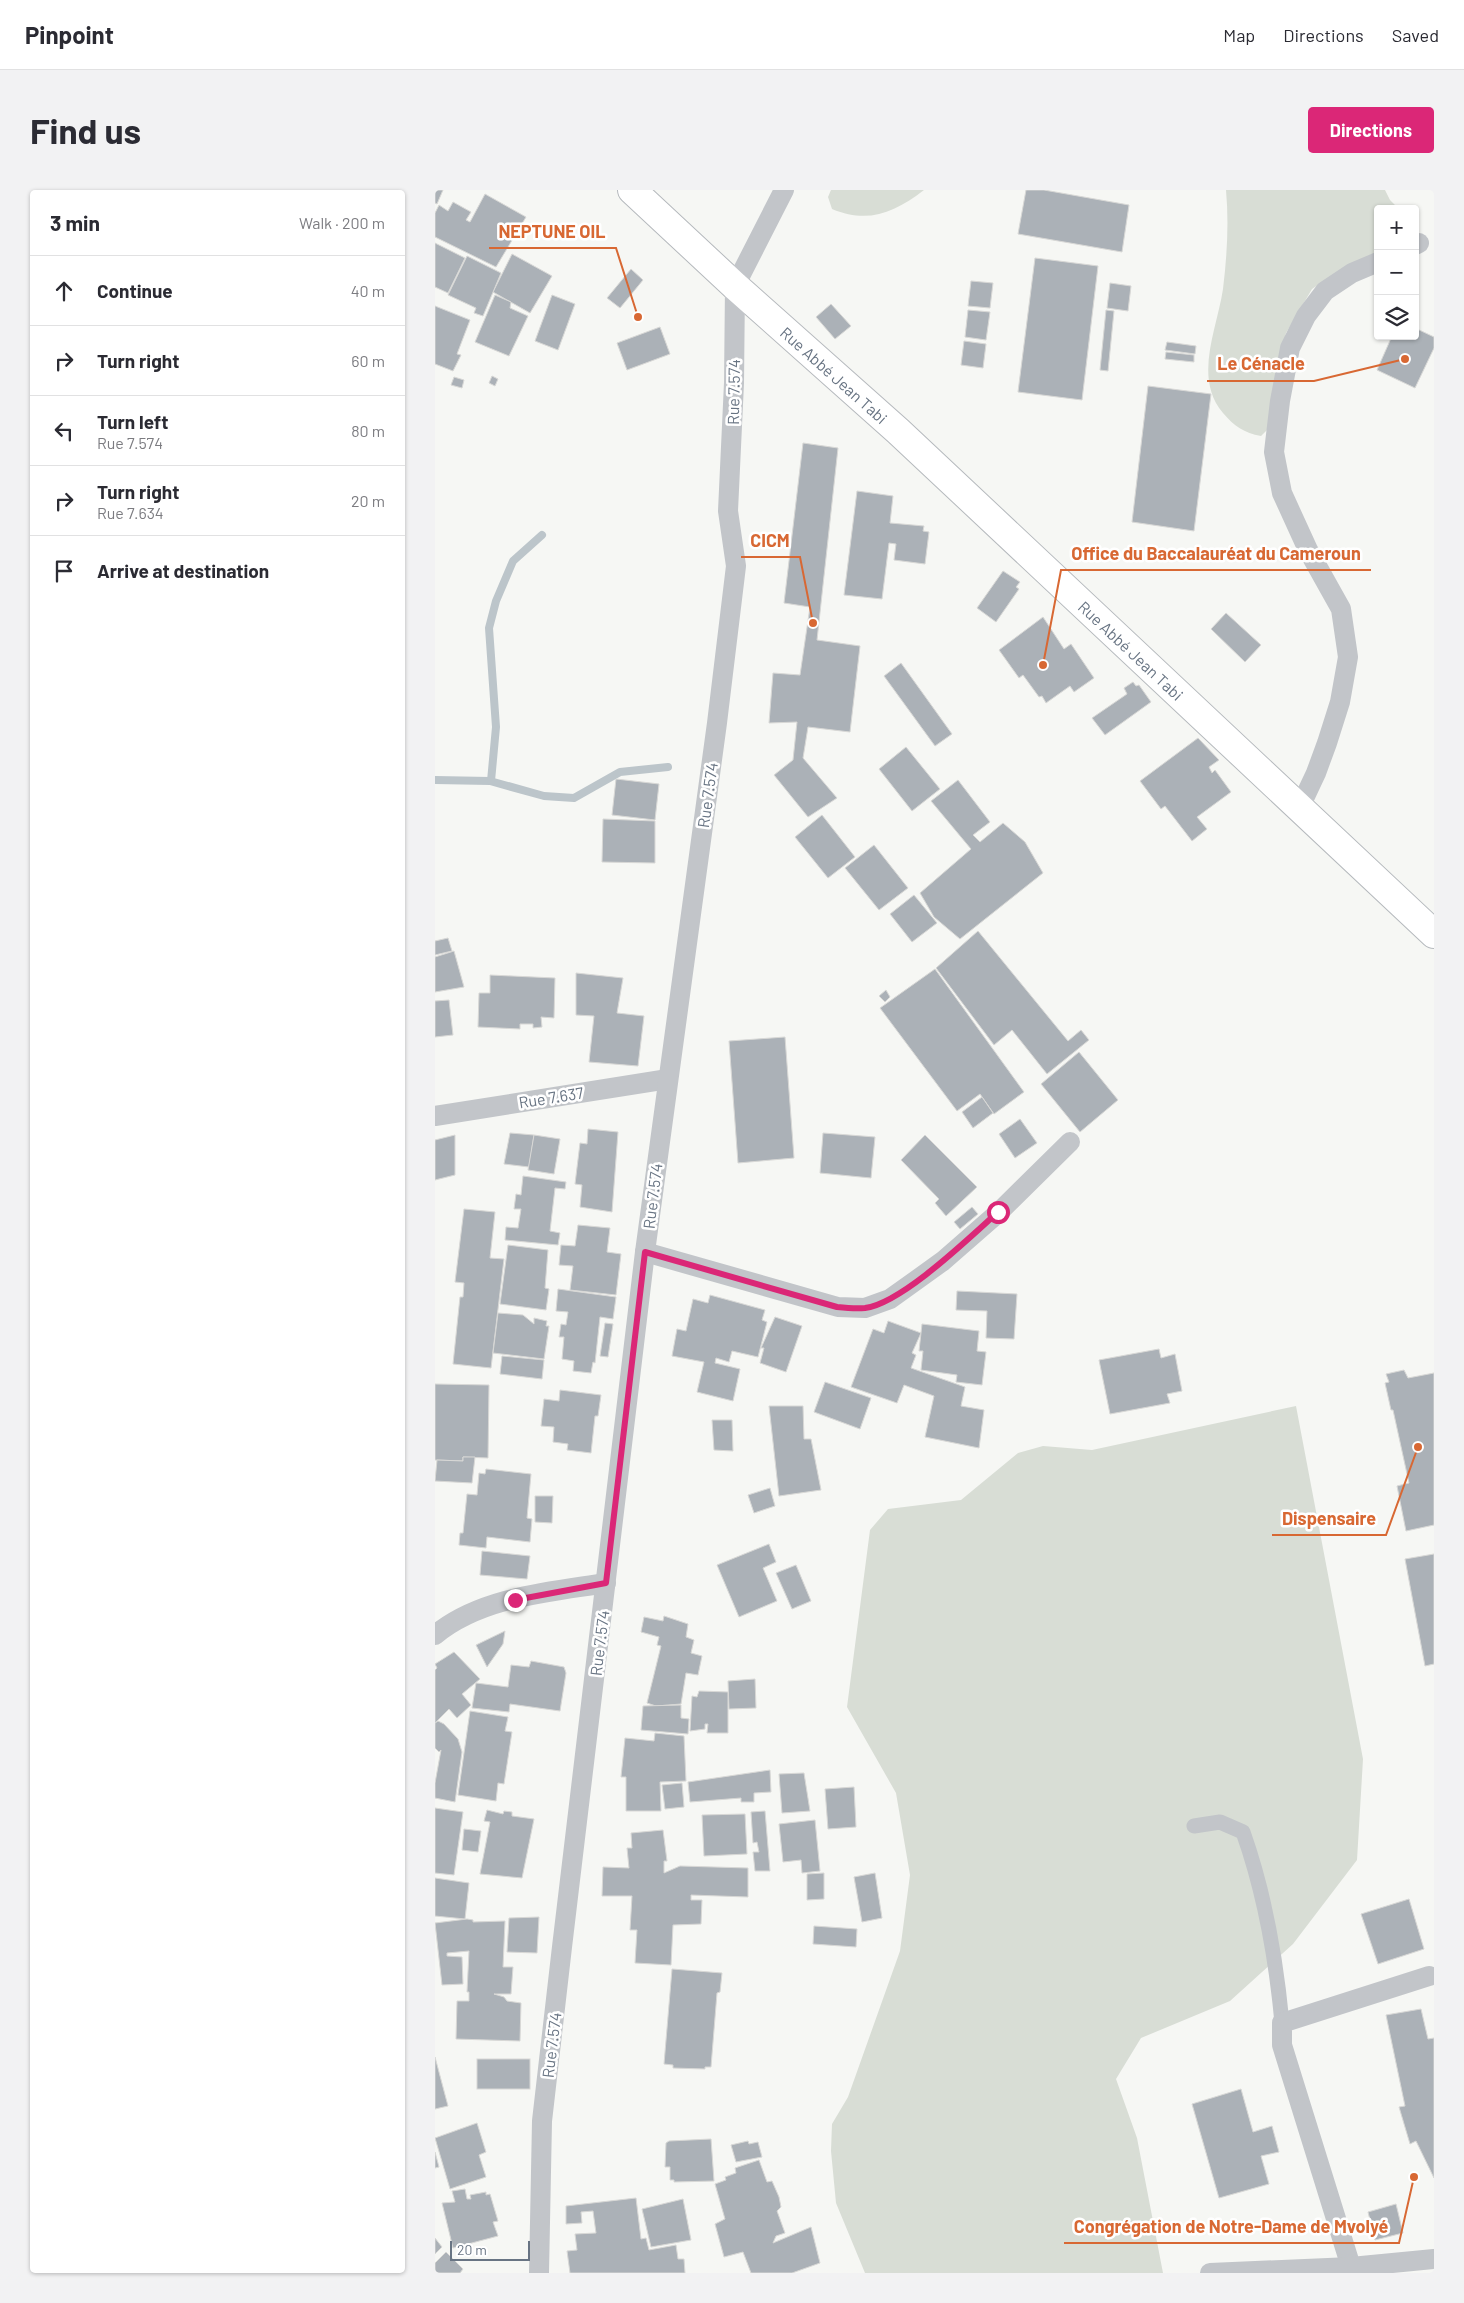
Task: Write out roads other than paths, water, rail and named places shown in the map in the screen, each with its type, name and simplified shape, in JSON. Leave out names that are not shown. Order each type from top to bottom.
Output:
[{"type":"main road","name":"Rue Abbé Jean Tabi","points":[[632,190],[736,287],[898,431],[1434,934]]},
{"type":"street","name":"Rue 7.574","points":[[539,2273],[543,2121],[645,1252],[717,723],[736,566],[728,511],[736,287],[784,190]]},
{"type":"street","points":[[1300,807],[1316,774],[1330,735],[1340,702],[1348,657],[1341,609],[1308,550],[1282,493],[1274,452],[1280,401],[1290,348],[1306,316],[1325,291],[1353,273],[1374,264]]},
{"type":"street","name":"Rue 7.637","points":[[435,1116],[668,1078]]},
{"type":"street","points":[[645,1252],[837,1307],[865,1308],[890,1299],[943,1261],[998,1212],[1070,1142]]},
{"type":"street","points":[[435,1636],[450,1623],[477,1610],[550,1592],[606,1583]]},
{"type":"street","points":[[1194,1826],[1220,1822],[1243,1832],[1265,1910],[1278,1973],[1282,2044],[1351,2267]]},
{"type":"street","points":[[1282,2023],[1429,1976]]},
{"type":"street","points":[[1210,2273],[1351,2267],[1434,2259]]},
{"type":"waterway","points":[[491,781],[496,727],[489,628],[496,601],[513,561],[542,535]]},
{"type":"waterway","points":[[435,780],[490,781],[544,796],[574,798],[620,772],[668,767]]},
{"type":"place","name":"NEPTUNE OIL","points":[[638,317]]},
{"type":"place","name":"Le Cénacle","points":[[1405,359]]},
{"type":"place","name":"CICM","points":[[813,623]]},
{"type":"place","name":"Office du Baccalauréat du Cameroun","points":[[1043,665]]},
{"type":"place","name":"Dispensaire","points":[[1418,1447]]},
{"type":"place","name":"Congrégation de Notre-Dame de Mvolyé","points":[[1414,2177]]}]
